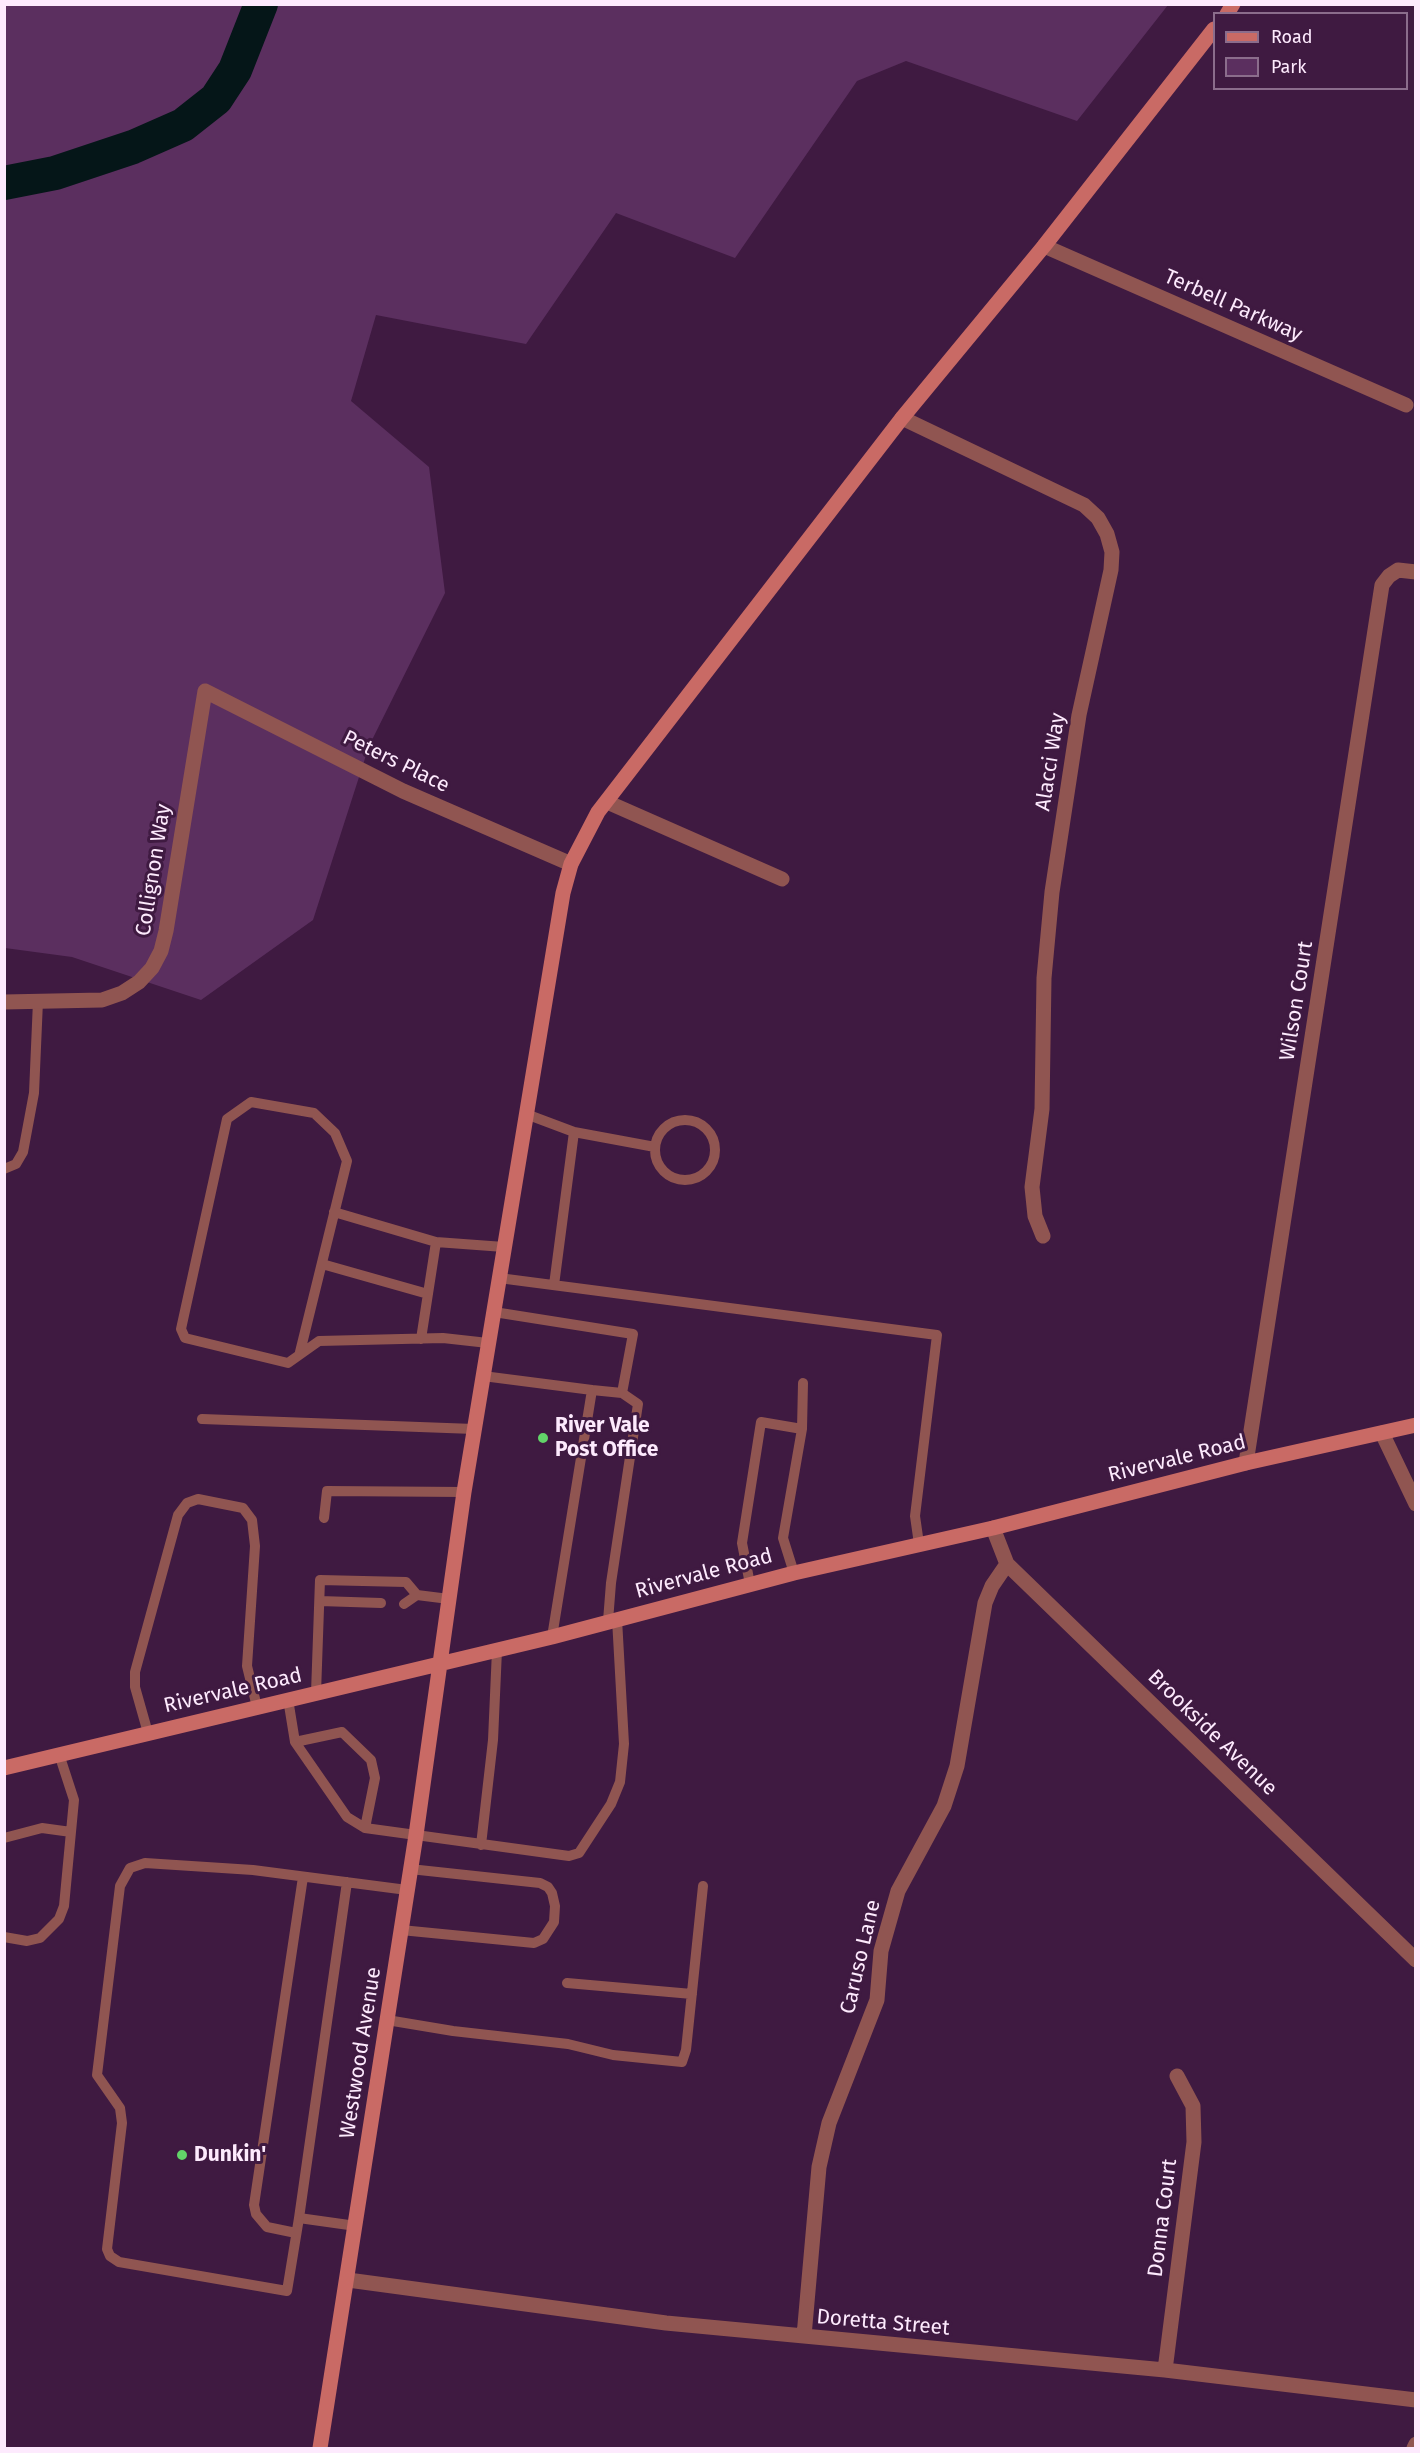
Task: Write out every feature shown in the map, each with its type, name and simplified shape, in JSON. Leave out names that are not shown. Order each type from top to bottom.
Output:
[{"type":"street","name":"Westwood Avenue","points":[[320,2448],[416,1834],[474,1429],[563,893],[572,864],[586,833],[607,802],[902,418],[1044,246],[1213,32]]},
{"type":"street","name":"Terbell Parkway","points":[[1044,246],[1406,405]]},
{"type":"street","name":"Alacci Way","points":[[902,418],[1084,505],[1098,518],[1107,534],[1112,552],[1111,570],[1079,715],[1052,892],[1044,978],[1042,1109],[1032,1186],[1035,1216],[1043,1236]]},
{"type":"street","name":"Wilson Court","points":[[1246,1463],[1382,585],[1398,570],[1416,572]]},
{"type":"street","name":"Peters Place","points":[[205,691],[403,791],[572,864]]},
{"type":"street","name":"Collignon Way","points":[[4,1002],[102,1000],[122,993],[139,982],[157,960],[166,931],[205,691]]},
{"type":"street","points":[[607,802],[782,879]]},
{"type":"street","name":"Rivervale Road","points":[[4,1768],[497,1650],[794,1573],[993,1528],[1246,1463],[1416,1425]]},
{"type":"street","points":[[1382,1433],[1416,1504]]},
{"type":"street","name":"Brookside Avenue","points":[[993,1528],[1007,1564],[1416,1960]]},
{"type":"street","name":"Caruso Lane","points":[[804,2336],[819,2166],[829,2123],[877,2000],[881,1951],[898,1892],[944,1806],[957,1766],[985,1603],[992,1586],[1007,1564]]},
{"type":"street","name":"Donna Court","points":[[1165,2370],[1195,2132],[1193,2106],[1177,2076]]},
{"type":"street","name":"Doretta Street","points":[[348,2280],[666,2323],[1165,2370],[1416,2400]]},
{"type":"street","points":[[1414,2448],[1416,2444]]},
{"type":"lane","points":[[4,1169],[16,1164],[23,1152],[34,1094],[38,1001]]},
{"type":"lane","points":[[300,1352],[347,1161],[335,1133],[314,1113],[250,1102],[227,1119],[182,1335],[185,1338],[282,1363],[288,1363],[300,1352],[319,1341],[422,1339],[488,1343]]},
{"type":"lane","points":[[526,1114],[574,1132],[656,1147]]},
{"type":"lane","points":[[684,1120],[694,1121],[710,1134],[715,1153],[706,1172],[689,1180],[680,1180],[664,1172],[656,1156],[656,1147],[665,1128],[684,1120]]},
{"type":"lane","points":[[554,1285],[574,1132]]},
{"type":"lane","points":[[334,1212],[436,1242],[504,1247]]},
{"type":"lane","points":[[422,1339],[436,1242]]},
{"type":"lane","points":[[322,1264],[428,1294]]},
{"type":"lane","points":[[499,1278],[937,1335],[915,1516],[919,1544]]},
{"type":"lane","points":[[494,1312],[633,1334],[622,1393]]},
{"type":"lane","points":[[288,1699],[295,1742],[347,1817],[365,1828],[569,1856],[579,1853],[611,1804],[620,1782],[624,1744],[611,1583],[638,1404],[622,1393],[483,1377]]},
{"type":"lane","points":[[794,1573],[783,1538],[802,1429],[802,1383]]},
{"type":"lane","points":[[552,1636],[592,1390]]},
{"type":"lane","points":[[202,1419],[474,1429]]},
{"type":"lane","points":[[750,1584],[742,1543],[762,1422],[802,1429]]},
{"type":"lane","points":[[324,1518],[327,1491],[464,1492]]},
{"type":"lane","points":[[148,1733],[135,1687],[135,1672],[178,1515],[187,1503],[198,1499],[243,1508],[252,1520],[255,1546],[247,1666],[257,1707]]},
{"type":"lane","points":[[316,1693],[320,1580],[406,1582],[417,1595]]},
{"type":"lane","points":[[404,1604],[417,1595],[449,1599]]},
{"type":"lane","points":[[320,1601],[381,1603]]},
{"type":"lane","points":[[481,1845],[493,1740],[497,1650]]},
{"type":"lane","points":[[295,1742],[342,1732],[371,1760],[375,1778],[365,1828]]},
{"type":"lane","points":[[4,1937],[27,1941],[40,1938],[59,1919],[64,1906],[74,1800],[59,1754]]},
{"type":"lane","points":[[4,1839],[42,1828],[71,1832]]},
{"type":"lane","points":[[347,1882],[287,2291],[114,2260],[107,2249],[122,2123],[120,2108],[97,2075],[120,1886],[130,1868],[144,1863],[303,1877],[347,1882],[407,1890]]},
{"type":"lane","points":[[401,1930],[534,1942],[543,1940],[554,1922],[555,1906],[552,1893],[548,1887],[540,1883],[410,1869]]},
{"type":"lane","points":[[297,2233],[267,2227],[256,2214],[255,2205],[303,1877]]},
{"type":"lane","points":[[387,2020],[453,2031],[568,2044],[613,2055],[682,2062],[686,2050],[704,1886]]},
{"type":"lane","points":[[567,1983],[692,1994]]},
{"type":"lane","points":[[299,2218],[356,2226]]},
{"type":"green space","points":[[5,5],[1168,5],[1077,121],[906,61],[857,81],[735,258],[616,213],[526,344],[376,315],[351,401],[429,467],[445,593],[369,746],[313,920],[201,1000],[72,957],[5,948]]},
{"type":"waterway","points":[[4,183],[55,173],[133,147],[183,125],[216,99],[235,70],[261,4]]},
{"type":"place","name":"River Vale Post Office","points":[[543,1438]]},
{"type":"place","name":"Dunkin'","points":[[182,2155]]}]
